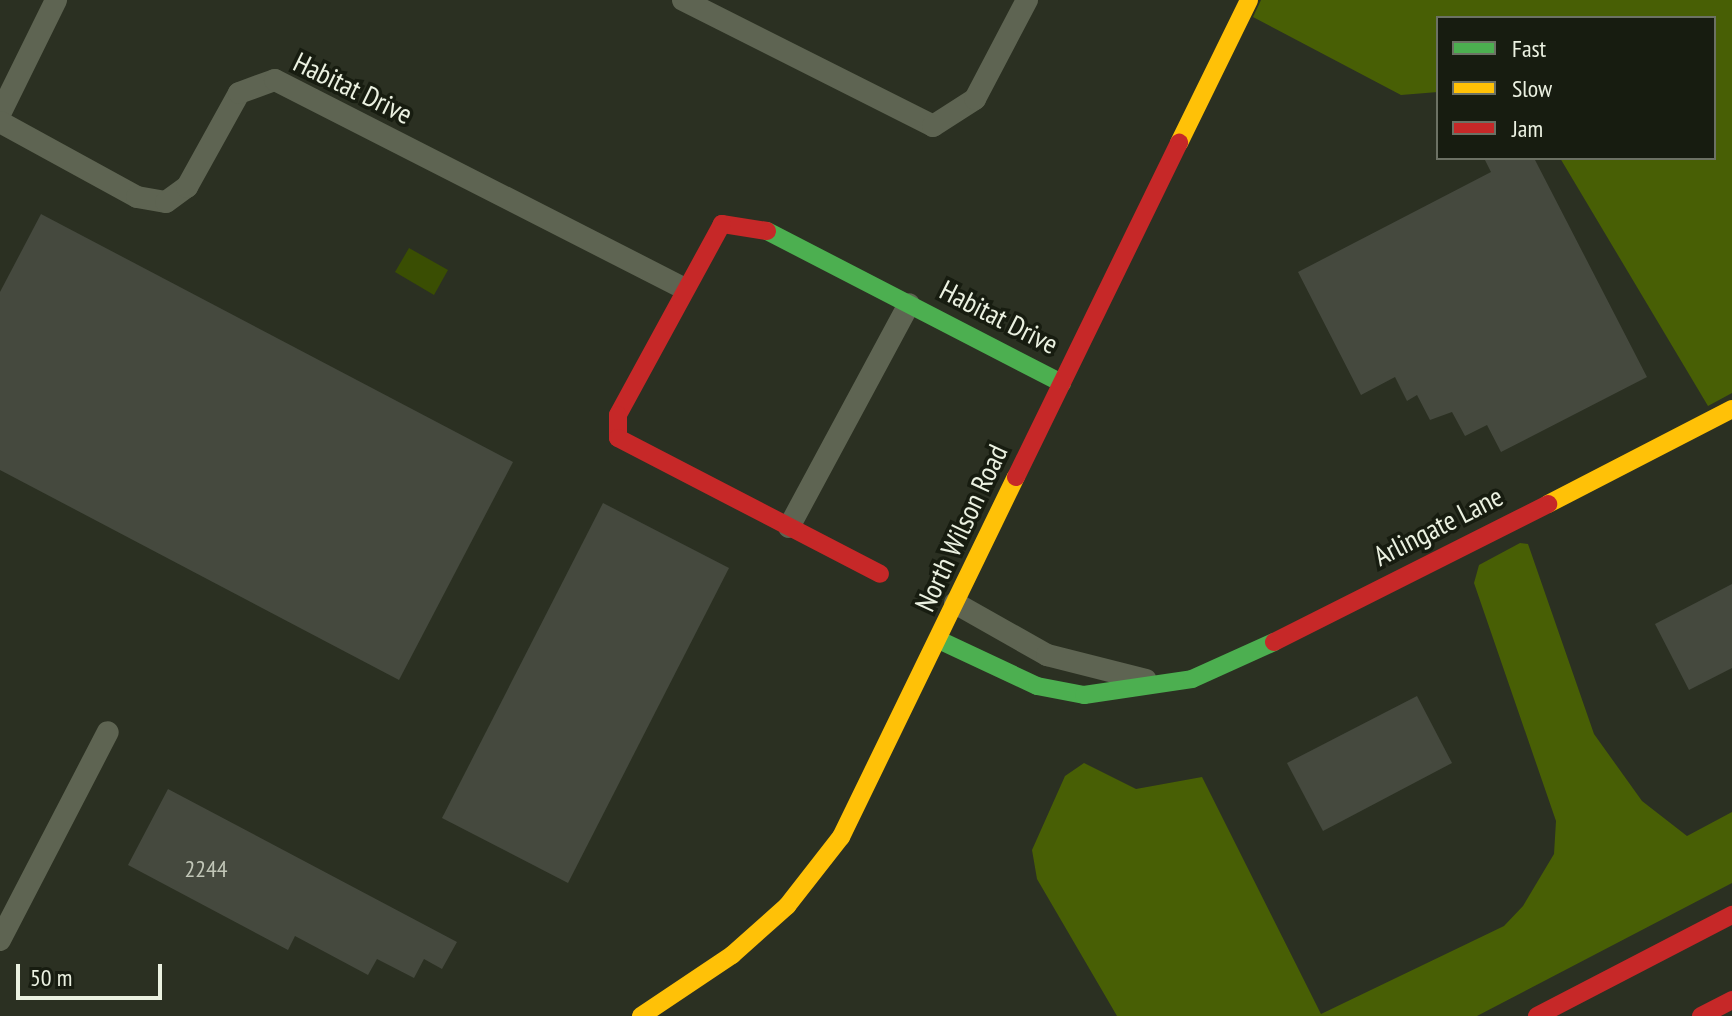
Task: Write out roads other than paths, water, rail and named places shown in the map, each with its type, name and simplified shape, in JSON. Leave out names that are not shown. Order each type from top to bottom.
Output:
[{"type":"main road","name":"North Wilson Road","points":[[641,1016],[732,955],[817,873],[939,640],[1249,0]]},
{"type":"main road","name":"Habitat Drive","points":[[880,574],[618,438],[618,415],[710,236],[739,219],[1062,383]]},
{"type":"main road","name":"Arlingate Lane","points":[[939,640],[1037,686],[1084,695],[1167,685],[1310,626],[1732,409]]},
{"type":"main road","points":[[1537,1016],[1724,920]]},
{"type":"main road","points":[[1701,1016],[1732,1000]]},
{"type":"street","points":[[0,114],[56,0]]},
{"type":"street","points":[[683,0],[933,126],[975,99],[1027,0]]},
{"type":"street","name":"Habitat Drive","points":[[0,122],[137,197],[166,202],[187,187],[239,93],[275,80],[683,288]]},
{"type":"street","name":"Habitat Drive","points":[[789,527],[909,304]]},
{"type":"street","points":[[955,603],[1047,655],[1167,685]]},
{"type":"street","points":[[0,940],[108,732]]}]
